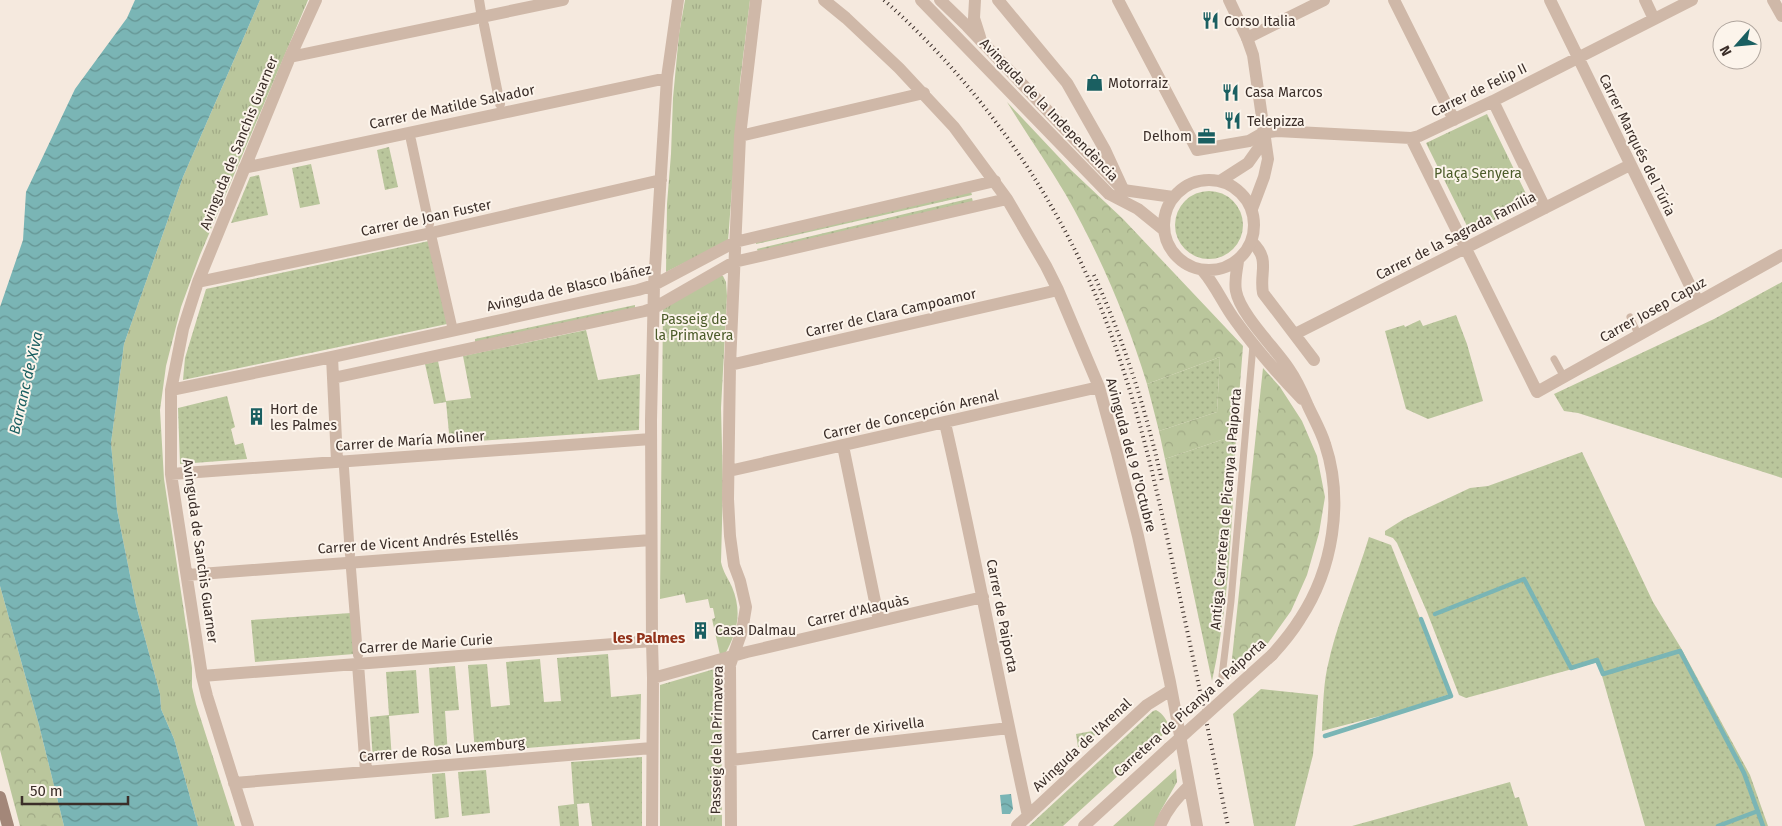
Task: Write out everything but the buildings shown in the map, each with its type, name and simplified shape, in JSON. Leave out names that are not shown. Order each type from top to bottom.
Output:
[{"type":"main road","points":[[0,797],[8,826]]},
{"type":"street","name":"Avinguda de Sanchis Guarner","points":[[248,826],[206,696],[202,676],[172,474],[171,390],[183,329],[198,282],[290,57],[316,0]]},
{"type":"street","points":[[479,0],[481,12]]},
{"type":"street","points":[[290,57],[563,0]]},
{"type":"street","points":[[652,826],[651,439],[654,285],[667,78],[678,0]]},
{"type":"street","name":"Passeig de la Primavera","points":[[731,826],[730,665],[742,631],[746,606],[734,565],[731,546],[728,499],[730,365],[740,136],[756,0]]},
{"type":"street","name":"Avinguda del 9 d'Octubre","points":[[824,0],[846,18],[924,93],[954,128],[995,181],[1046,266],[1058,290],[1098,388],[1138,536],[1172,690],[1196,821]]},
{"type":"street","name":"Avinguda de la Independència","points":[[921,0],[1109,194],[1138,210],[1164,230]]},
{"type":"street","name":"Avinguda de la Independència","points":[[940,0],[982,41],[1123,190],[1173,197]]},
{"type":"street","points":[[975,0],[974,18],[982,41]]},
{"type":"street","name":"Avinguda de la Independència","points":[[998,0],[1068,83],[1105,150],[1123,190]]},
{"type":"street","name":"Carrer de Felip II","points":[[1118,0],[1196,150],[1249,141],[1277,130],[1411,138],[1419,136],[1493,101],[1692,0]]},
{"type":"street","points":[[1229,0],[1253,55],[1268,159],[1264,177],[1252,208]]},
{"type":"street","points":[[1247,38],[1324,0]]},
{"type":"street","points":[[1394,0],[1454,120]]},
{"type":"street","name":"Carrer Marqués del Túria","points":[[1550,0],[1698,302]]},
{"type":"street","points":[[1645,0],[1654,19]]},
{"type":"street","points":[[1773,0],[1782,16]]},
{"type":"street","points":[[484,25],[500,104]]},
{"type":"street","name":"Carrer de Matilde Salvador","points":[[244,168],[667,78]]},
{"type":"street","points":[[740,136],[924,93]]},
{"type":"street","points":[[1493,101],[1545,208]]},
{"type":"street","points":[[1220,181],[1248,163],[1264,136]]},
{"type":"street","points":[[1411,138],[1466,248]]},
{"type":"street","points":[[411,140],[429,224]]},
{"type":"street","name":"Carrer de la Sagrada Família","points":[[1295,334],[1630,165]]},
{"type":"street","points":[[1207,179],[1234,186],[1252,208],[1255,220],[1252,242],[1246,253],[1238,261],[1226,268],[1203,271],[1189,266],[1180,260],[1172,251],[1164,230],[1164,218],[1173,197],[1183,188],[1194,182],[1207,179]]},
{"type":"street","name":"Carrer de Joan Fuster","points":[[198,282],[431,233],[661,180]]},
{"type":"street","name":"Avinguda de Blasco Ibáñez","points":[[171,390],[628,292],[654,285],[735,242],[995,181]]},
{"type":"street","points":[[333,378],[654,308],[734,262],[1006,199]]},
{"type":"street","points":[[432,239],[452,326]]},
{"type":"street","points":[[1252,242],[1261,252],[1263,259],[1263,293],[1314,360]]},
{"type":"street","name":"Carrer Josep Capuz","points":[[1466,248],[1537,392],[1782,255]]},
{"type":"street","name":"Carretera de Picanya a Paiporta","points":[[1084,826],[1272,655],[1301,618],[1322,574],[1330,548],[1334,502],[1333,480],[1330,461],[1322,436],[1298,382],[1239,299],[1236,286],[1238,261]]},
{"type":"street","name":"Carretera de Picanya a Paiporta","points":[[1203,271],[1253,344],[1307,405]]},
{"type":"street","name":"Carrer de Clara Campoamor","points":[[730,365],[1058,290]]},
{"type":"street","points":[[332,357],[340,464],[350,555]]},
{"type":"street","name":"Carrer de Concepción Arenal","points":[[729,471],[1098,388]]},
{"type":"street","name":"Carrer de Paiporta","points":[[945,423],[1028,816]]},
{"type":"street","name":"Carrer de María Moliner","points":[[172,474],[340,464],[651,439]]},
{"type":"street","points":[[843,446],[879,621]]},
{"type":"street","name":"Carrer de Vicent Andrés Estellés","points":[[187,575],[651,540]]},
{"type":"street","points":[[351,569],[366,771]]},
{"type":"street","name":"Carrer d'Alaquàs","points":[[653,678],[734,656],[983,597]]},
{"type":"street","name":"Carrer de Marie Curie","points":[[202,676],[358,659],[652,641]]},
{"type":"street","name":"Avinguda de l'Arenal","points":[[1017,826],[1147,705],[1172,690]]},
{"type":"street","name":"Carrer de Xirivella","points":[[731,760],[1009,728]]},
{"type":"street","name":"Carrer de Rosa Luxemburg","points":[[234,783],[652,748]]},
{"type":"street","points":[[1160,826],[1168,809],[1189,786]]},
{"type":"street","points":[[1168,809],[1178,807],[1196,821]]},
{"type":"lane","points":[[1630,317],[1638,336]]},
{"type":"lane","name":"Antiga Carretera de Picanya a Paiporta","points":[[1222,676],[1231,601],[1253,344]]},
{"type":"lane","points":[[1554,359],[1564,377]]},
{"type":"green space","points":[[260,0],[308,0],[200,255],[181,307],[166,366],[160,410],[164,479],[189,645],[192,687],[235,826],[198,826],[174,739],[161,709],[160,694],[136,605],[117,510],[111,443],[124,344],[183,177]]},
{"type":"green space","name":"Passeig de la Primavera","points":[[685,0],[750,0],[740,82],[728,241],[666,272],[667,204],[673,98],[679,34]]},
{"type":"green space","points":[[1007,102],[1071,170],[1123,219],[1243,346],[1236,435],[1165,459],[1159,431],[1217,412],[1220,357],[1147,384],[1122,311],[1090,241],[1059,183]]},
{"type":"green space","name":"Plaça Senyera","points":[[1487,114],[1530,202],[1470,232],[1426,143]]},
{"type":"green space","points":[[389,147],[398,187],[385,190],[377,150]]},
{"type":"green space","points":[[311,164],[320,204],[300,208],[292,168]]},
{"type":"green space","points":[[259,175],[268,215],[231,223],[250,177]]},
{"type":"green space","points":[[1209,191],[1222,194],[1233,201],[1240,212],[1243,225],[1240,238],[1233,249],[1222,256],[1209,259],[1196,256],[1185,249],[1178,238],[1175,225],[1178,212],[1185,201],[1196,194]]},
{"type":"green space","points":[[971,192],[972,195],[756,244],[756,241]]},
{"type":"green space","points":[[972,198],[973,202],[758,252],[757,249]]},
{"type":"green space","points":[[429,241],[447,324],[183,380],[185,358],[206,289]]},
{"type":"green space","name":"Passeig de la Primavera","points":[[721,275],[726,282],[727,296],[721,408],[723,485],[721,562],[735,596],[738,613],[733,637],[725,654],[720,655],[712,619],[715,618],[713,608],[710,608],[708,599],[686,603],[684,594],[660,599],[663,307]]},
{"type":"green space","points":[[1782,282],[1782,478],[1578,413],[1564,411],[1554,394],[1714,319]]},
{"type":"green space","points":[[635,305],[635,309],[475,343],[475,339]]},
{"type":"green space","points":[[1456,315],[1467,344],[1483,401],[1428,419],[1406,409],[1385,331],[1404,325],[1405,327],[1420,320],[1423,326]]},
{"type":"green space","points":[[586,330],[598,380],[640,374],[639,430],[450,443],[446,402],[434,404],[425,364],[438,361],[446,401],[471,398],[463,356]]},
{"type":"green space","points":[[1220,357],[1217,412],[1159,431],[1147,384]]},
{"type":"green space","points":[[1263,368],[1280,387],[1302,421],[1317,456],[1325,497],[1319,533],[1307,575],[1291,611],[1266,646],[1230,677]]},
{"type":"green space","points":[[227,396],[235,427],[231,429],[235,445],[243,443],[247,459],[180,464],[178,408]]},
{"type":"green space","points":[[1236,435],[1231,528],[1223,620],[1212,681],[1165,459]]},
{"type":"green space","points":[[1582,452],[1653,602],[1681,648],[1750,775],[1768,826],[1645,826],[1598,662],[1466,698],[1459,695],[1427,612],[1397,543],[1393,538],[1385,535],[1385,531],[1404,519],[1470,488],[1488,486]]},
{"type":"green space","points":[[1369,537],[1391,545],[1450,694],[1399,711],[1322,731],[1323,700],[1331,652]]},
{"type":"green space","points":[[0,586],[39,725],[64,826],[20,826],[0,750]]},
{"type":"green space","points":[[351,613],[354,654],[255,662],[251,620]]},
{"type":"green space","points":[[608,654],[611,697],[641,694],[640,739],[475,752],[468,665],[487,664],[491,707],[510,705],[506,662],[540,659],[544,702],[561,701],[557,658]]},
{"type":"green space","points":[[455,666],[459,710],[445,711],[448,755],[435,756],[429,668]]},
{"type":"green space","points":[[721,667],[722,826],[660,826],[660,685]]},
{"type":"green space","points":[[416,670],[419,713],[389,716],[392,760],[373,761],[370,717],[389,715],[386,672]]},
{"type":"green space","points":[[1261,689],[1318,695],[1313,755],[1295,826],[1254,826],[1233,714]]},
{"type":"green space","points":[[1156,710],[1165,718],[1170,729],[1063,826],[1029,826],[1153,711]]},
{"type":"green space","points":[[1098,730],[1089,744],[1078,747],[1076,734]]},
{"type":"green space","points":[[642,757],[642,826],[592,826],[589,803],[577,804],[579,826],[560,826],[558,806],[574,804],[571,762]]},
{"type":"green space","points":[[1176,769],[1177,782],[1160,812],[1155,826],[1113,826]]},
{"type":"green space","points":[[486,770],[490,813],[462,816],[458,772]]},
{"type":"green space","points":[[445,773],[449,817],[435,819],[432,774]]},
{"type":"green space","points":[[1510,782],[1515,798],[1519,797],[1528,826],[1352,826]]},
{"type":"water","name":"Barranc de Xiva","points":[[135,0],[260,0],[183,177],[124,344],[111,443],[117,510],[136,605],[160,694],[161,709],[174,739],[198,826],[64,826],[39,725],[0,586],[0,307],[23,240],[26,192],[75,89],[127,18]]},
{"type":"water","points":[[1011,794],[1013,809],[1010,814],[1002,814],[1000,795]]},
{"type":"waterway","points":[[1435,614],[1524,579],[1571,668],[1597,660],[1603,674],[1680,651],[1744,773],[1763,826]]},
{"type":"waterway","points":[[1325,736],[1451,696],[1421,619]]},
{"type":"waterway","points":[[1718,826],[1758,811]]},
{"type":"railway","points":[[884,0],[945,60],[998,125],[1023,160],[1066,233],[1101,308],[1128,384],[1149,461],[1168,540],[1228,826]]},
{"type":"railway","points":[[1094,275],[1115,325],[1133,376],[1149,428],[1162,481]]},
{"type":"place","name":"Corso Italia","points":[[1210,21]]},
{"type":"place","name":"Motorraiz","points":[[1094,83]]},
{"type":"place","name":"Casa Marcos","points":[[1231,92]]},
{"type":"place","name":"Telepizza","points":[[1233,121]]},
{"type":"place","name":"Delhom","points":[[1206,136]]},
{"type":"place","name":"Hort de les Palmes","points":[[256,417]]},
{"type":"place","name":"Casa Dalmau","points":[[701,630]]},
{"type":"district","name":"les Palmes","points":[[649,638]]}]
